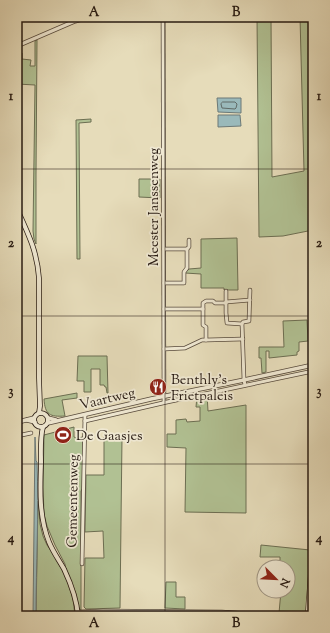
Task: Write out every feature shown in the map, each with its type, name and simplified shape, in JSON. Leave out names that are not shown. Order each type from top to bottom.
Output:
[{"type":"main road","points":[[17,209],[33,246],[40,278],[39,378],[41,413]]},
{"type":"main road","points":[[41,413],[46,415],[48,421],[41,427],[34,420],[36,415],[41,413]]},
{"type":"main road","name":"Gemeentenweg","points":[[41,427],[40,501],[42,518],[50,543],[69,580],[78,613]]},
{"type":"street","points":[[17,46],[75,21],[88,17]]},
{"type":"street","name":"Meester Janssenweg","points":[[163,17],[164,396]]},
{"type":"street","points":[[164,283],[184,283],[184,272],[187,268],[187,249],[189,247],[189,240]]},
{"type":"street","points":[[164,249],[187,249]]},
{"type":"street","points":[[226,291],[227,323],[242,324],[244,321],[249,320],[250,290]]},
{"type":"street","points":[[206,340],[206,327],[203,324],[204,302],[213,301],[215,303],[250,300]]},
{"type":"street","points":[[164,309],[203,308]]},
{"type":"street","points":[[242,324],[245,385]]},
{"type":"street","points":[[164,349],[183,349],[202,340],[243,339]]},
{"type":"street","name":"Vaartweg","points":[[48,421],[64,420],[164,396],[313,365]]},
{"type":"street","name":"Vaartweg","points":[[85,421],[164,402],[313,371]]},
{"type":"street","points":[[164,396],[164,402]]},
{"type":"street","name":"Gemeentenweg","points":[[82,564],[85,415]]},
{"type":"street","points":[[17,424],[22,421],[34,420]]},
{"type":"street","points":[[17,436],[31,433]]},
{"type":"street","points":[[308,616],[313,543]]},
{"type":"street","points":[[78,613],[222,612],[279,616]]},
{"type":"street","name":"Gemeentenweg","points":[[78,613],[82,616]]},
{"type":"green space","points":[[257,17],[271,17],[272,177],[304,171],[300,17],[313,17],[313,230],[283,236],[259,237]]},
{"type":"green space","points":[[37,40],[36,244],[33,231],[35,85],[17,84],[17,55],[22,53],[22,59],[31,60],[30,66],[35,66],[35,41]]},
{"type":"green space","points":[[91,119],[91,122],[79,123],[80,259],[77,259],[76,120]]},
{"type":"green space","points":[[139,179],[160,179],[160,198],[139,197]]},
{"type":"green space","points":[[237,238],[238,290],[224,290],[224,288],[201,288],[201,274],[185,273],[189,269],[201,268],[201,239]]},
{"type":"green space","points":[[307,320],[308,341],[299,342],[299,351],[297,352],[297,355],[269,358],[269,351],[266,351],[266,372],[262,373],[261,358],[259,358],[259,347],[284,347],[283,321]]},
{"type":"green space","points":[[78,356],[107,356],[108,393],[104,385],[100,385],[100,369],[91,369],[91,392],[84,392],[84,381],[77,381]]},
{"type":"green space","points":[[77,393],[77,398],[62,400],[65,416],[56,416],[47,412],[44,399]]},
{"type":"green space","points":[[207,394],[208,411],[246,405],[246,513],[185,512],[186,448],[167,447],[167,434],[176,434],[176,420],[186,419],[187,422],[200,421],[200,407],[196,407],[197,396]]},
{"type":"green space","points":[[74,427],[74,437],[83,437],[83,488],[81,491],[81,610],[79,608],[65,564],[47,526],[44,514],[44,435]]},
{"type":"green space","points":[[104,437],[122,437],[120,608],[86,609],[84,607],[85,558],[104,558],[103,531],[85,532],[86,475],[104,475]]},
{"type":"green space","points":[[38,501],[40,524],[43,536],[68,581],[73,599],[75,616],[36,616]]},
{"type":"green space","points":[[261,545],[310,550],[306,613],[279,613],[280,599],[296,599],[296,559],[260,557]]},
{"type":"green space","points":[[166,582],[176,582],[176,597],[185,597],[185,609],[165,608]]},
{"type":"water","points":[[217,98],[241,98],[241,113],[218,112]]},
{"type":"water","points":[[218,115],[240,115],[241,126],[218,127]]},
{"type":"water","points":[[35,437],[38,481],[38,520],[36,616],[33,616]]},
{"type":"place","name":"Benthly's Frietpaleis","points":[[158,387]]},
{"type":"place","name":"De Gaasjes","points":[[63,435]]}]
